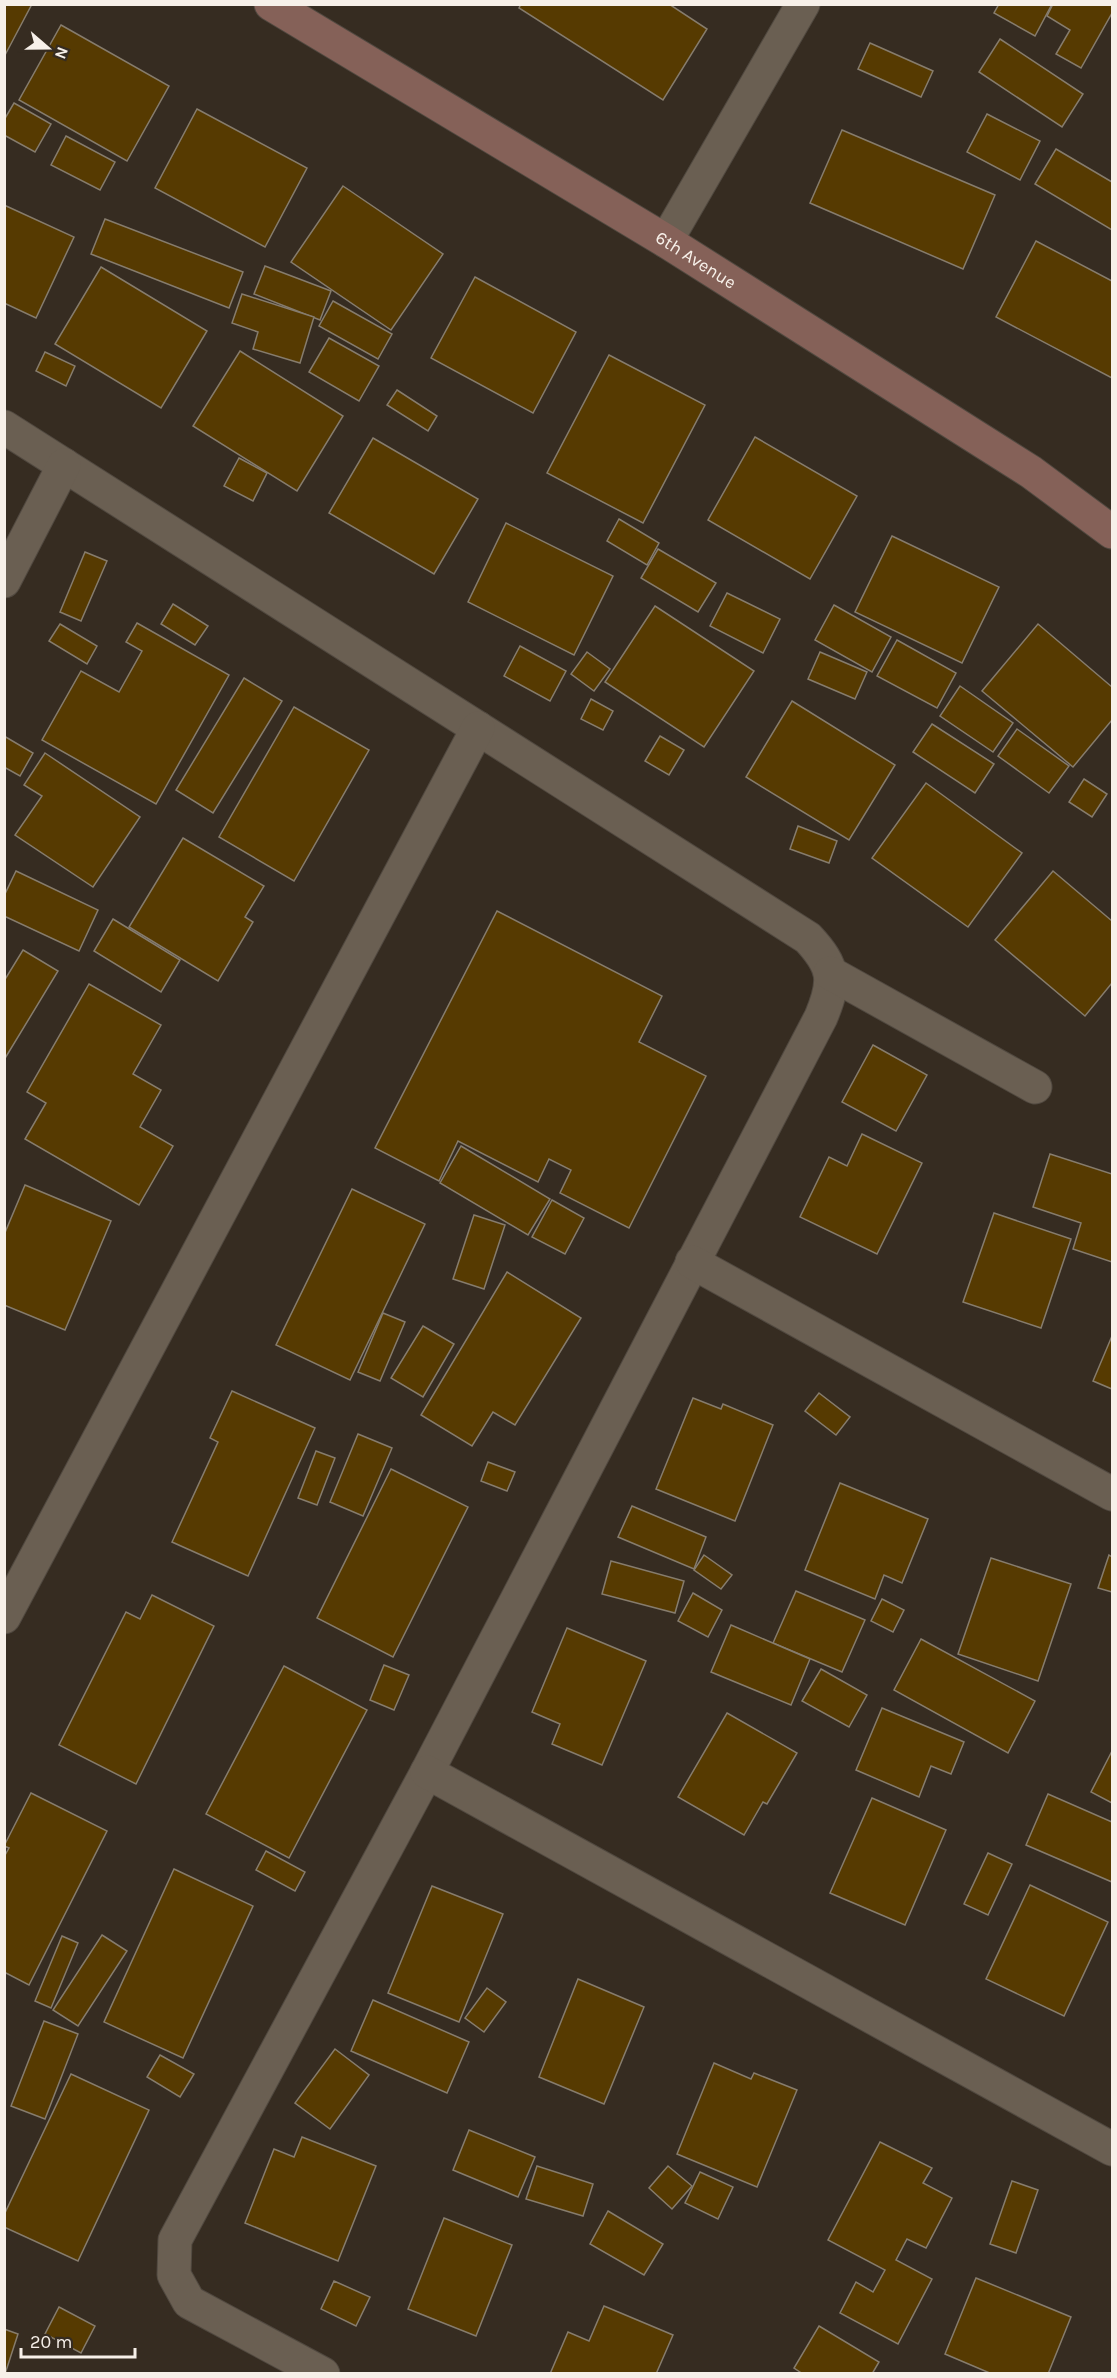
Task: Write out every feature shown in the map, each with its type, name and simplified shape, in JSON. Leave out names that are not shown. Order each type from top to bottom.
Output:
[{"type":"street","name":"6th Avenue","points":[[271,4],[666,242],[1031,472],[1113,532]]},
{"type":"street","points":[[666,242],[803,4]]},
{"type":"street","points":[[4,427],[808,938],[823,954],[830,973],[832,991],[821,1017],[427,1773],[175,2240],[174,2275],[189,2302],[323,2373]]},
{"type":"street","points":[[4,580],[64,465]]},
{"type":"street","points":[[4,1617],[478,728]]},
{"type":"street","points":[[830,973],[1035,1087]]},
{"type":"street","points":[[692,1262],[1113,1494]]},
{"type":"street","points":[[427,1773],[1113,2149]]},
{"type":"building","points":[[4,4],[32,4],[4,57]]},
{"type":"building","points":[[521,4],[669,4],[707,29],[663,100],[519,8]]},
{"type":"building","points":[[999,4],[1052,4],[1035,36],[994,13]]},
{"type":"building","points":[[1053,4],[1112,4],[1112,13],[1081,68],[1056,54],[1070,30],[1047,16]]},
{"type":"building","points":[[61,25],[169,86],[127,161],[19,100]]},
{"type":"building","points":[[1000,39],[1083,94],[1062,127],[979,72]]},
{"type":"building","points":[[870,43],[933,71],[921,97],[858,69]]},
{"type":"building","points":[[14,103],[51,124],[35,152],[4,135],[4,120]]},
{"type":"building","points":[[197,109],[307,168],[265,247],[155,188]]},
{"type":"building","points":[[987,114],[1040,141],[1020,180],[967,152]]},
{"type":"building","points":[[842,130],[995,195],[963,269],[810,203]]},
{"type":"building","points":[[66,136],[115,162],[100,190],[51,165]]},
{"type":"building","points":[[1056,149],[1112,182],[1112,230],[1035,184]]},
{"type":"building","points":[[343,186],[443,254],[391,330],[291,262]]},
{"type":"building","points":[[4,205],[74,237],[36,318],[4,303]]},
{"type":"building","points":[[105,219],[243,272],[229,308],[91,254]]},
{"type":"building","points":[[1036,241],[1112,281],[1112,378],[996,317]]},
{"type":"building","points":[[265,266],[331,291],[320,320],[254,294]]},
{"type":"building","points":[[101,267],[207,331],[161,408],[55,344]]},
{"type":"building","points":[[475,277],[576,332],[533,413],[431,358]]},
{"type":"building","points":[[242,294],[314,317],[300,363],[253,349],[258,332],[232,323]]},
{"type":"building","points":[[333,301],[392,334],[378,359],[319,326]]},
{"type":"building","points":[[329,338],[379,366],[359,401],[309,372]]},
{"type":"building","points":[[240,351],[343,416],[297,491],[193,426]]},
{"type":"building","points":[[45,352],[75,366],[66,386],[36,371]]},
{"type":"building","points":[[609,355],[705,405],[643,523],[547,473]]},
{"type":"building","points":[[397,390],[437,416],[428,431],[387,405]]},
{"type":"building","points":[[755,437],[857,496],[810,579],[708,520]]},
{"type":"building","points":[[373,438],[478,499],[434,574],[329,513]]},
{"type":"building","points":[[239,458],[267,473],[253,501],[224,486]]},
{"type":"building","points":[[619,519],[659,543],[647,565],[607,541]]},
{"type":"building","points":[[506,523],[613,576],[574,655],[468,602]]},
{"type":"building","points":[[892,536],[999,587],[962,663],[855,612]]},
{"type":"building","points":[[658,549],[716,583],[698,612],[641,578]]},
{"type":"building","points":[[85,552],[107,561],[81,621],[60,612]]},
{"type":"building","points":[[727,593],[780,619],[763,653],[710,626]]},
{"type":"building","points":[[173,604],[208,626],[195,645],[161,624]]},
{"type":"building","points":[[834,605],[891,637],[872,672],[815,640]]},
{"type":"building","points":[[655,606],[754,671],[704,747],[605,682]]},
{"type":"building","points":[[137,623],[229,675],[156,804],[42,740],[81,671],[119,692],[142,651],[126,642]]},
{"type":"building","points":[[60,624],[97,646],[87,664],[49,641]]},
{"type":"building","points":[[1038,624],[1112,687],[1112,720],[1073,767],[982,691]]},
{"type":"building","points":[[897,640],[956,673],[937,708],[877,676]]},
{"type":"building","points":[[520,646],[566,671],[550,701],[504,676]]},
{"type":"building","points":[[587,652],[610,669],[594,691],[571,674]]},
{"type":"building","points":[[820,652],[867,672],[855,699],[808,679]]},
{"type":"building","points":[[244,678],[282,701],[213,813],[176,790]]},
{"type":"building","points":[[960,686],[1013,723],[993,752],[940,716]]},
{"type":"building","points":[[591,699],[613,711],[603,730],[581,719]]},
{"type":"building","points":[[792,701],[895,765],[849,840],[746,777]]},
{"type":"building","points":[[294,707],[369,750],[294,881],[219,837]]},
{"type":"building","points":[[932,724],[994,764],[975,793],[913,752]]},
{"type":"building","points":[[1017,729],[1069,766],[1049,793],[998,756]]},
{"type":"building","points":[[4,736],[33,753],[20,776],[4,767]]},
{"type":"building","points":[[660,736],[684,750],[669,775],[645,761]]},
{"type":"building","points":[[45,753],[140,817],[93,887],[15,835],[42,796],[24,785]]},
{"type":"building","points":[[1084,779],[1107,794],[1092,817],[1069,802]]},
{"type":"building","points":[[926,783],[1022,853],[968,927],[872,858]]},
{"type":"building","points":[[798,826],[837,841],[829,863],[790,849]]},
{"type":"building","points":[[183,838],[264,886],[245,917],[253,922],[218,981],[129,927]]},
{"type":"building","points":[[16,871],[98,910],[79,951],[4,916],[4,896]]},
{"type":"building","points":[[1053,871],[1112,921],[1112,983],[1085,1016],[995,940]]},
{"type":"building","points":[[497,911],[662,996],[639,1042],[706,1076],[629,1228],[560,1193],[571,1170],[549,1159],[538,1182],[458,1141],[439,1181],[375,1148]]},
{"type":"building","points":[[113,919],[180,960],[161,992],[94,951]]},
{"type":"building","points":[[23,950],[58,971],[4,1060],[4,981]]},
{"type":"building","points":[[89,984],[161,1025],[133,1074],[161,1090],[140,1127],[173,1146],[139,1205],[25,1139],[46,1103],[27,1092]]},
{"type":"building","points":[[873,1045],[927,1075],[896,1131],[842,1102]]},
{"type":"building","points":[[862,1134],[922,1163],[877,1254],[800,1217],[829,1157],[847,1166]]},
{"type":"building","points":[[461,1146],[550,1199],[528,1235],[440,1183]]},
{"type":"building","points":[[1050,1154],[1112,1174],[1112,1262],[1073,1249],[1081,1223],[1033,1207]]},
{"type":"building","points":[[25,1185],[111,1221],[65,1330],[4,1305],[4,1235]]},
{"type":"building","points":[[352,1189],[425,1224],[350,1380],[276,1345]]},
{"type":"building","points":[[552,1200],[584,1218],[565,1254],[532,1237]]},
{"type":"building","points":[[994,1213],[1071,1239],[1041,1328],[963,1302]]},
{"type":"building","points":[[474,1215],[505,1225],[484,1289],[453,1279]]},
{"type":"building","points":[[507,1272],[581,1318],[515,1425],[493,1412],[472,1446],[421,1415]]},
{"type":"building","points":[[383,1313],[405,1322],[380,1381],[358,1372]]},
{"type":"building","points":[[423,1326],[454,1344],[423,1397],[391,1378]]},
{"type":"building","points":[[1112,1336],[1112,1389],[1093,1381]]},
{"type":"building","points":[[232,1391],[315,1428],[248,1576],[172,1542],[218,1442],[210,1438]]},
{"type":"building","points":[[819,1393],[850,1417],[836,1435],[805,1411]]},
{"type":"building","points":[[693,1398],[721,1409],[723,1404],[773,1425],[735,1521],[656,1489]]},
{"type":"building","points":[[358,1434],[392,1448],[363,1516],[330,1502]]},
{"type":"building","points":[[316,1451],[335,1458],[317,1505],[298,1498]]},
{"type":"building","points":[[488,1462],[515,1472],[507,1491],[481,1481]]},
{"type":"building","points":[[391,1469],[468,1507],[393,1657],[317,1618]]},
{"type":"building","points":[[840,1483],[928,1519],[902,1583],[884,1575],[875,1599],[805,1570]]},
{"type":"building","points":[[632,1506],[706,1537],[694,1569],[618,1537]]},
{"type":"building","points":[[704,1555],[732,1575],[721,1589],[694,1570]]},
{"type":"building","points":[[1109,1555],[1112,1557],[1112,1592],[1098,1588]]},
{"type":"building","points":[[991,1558],[1071,1584],[1038,1681],[958,1654]]},
{"type":"building","points":[[611,1561],[684,1581],[675,1613],[602,1594]]},
{"type":"building","points":[[796,1591],[865,1620],[842,1672],[773,1643]]},
{"type":"building","points":[[693,1593],[722,1610],[708,1637],[678,1621]]},
{"type":"building","points":[[152,1595],[214,1626],[136,1784],[59,1745],[126,1612],[140,1619]]},
{"type":"building","points":[[882,1599],[904,1610],[893,1632],[871,1621]]},
{"type":"building","points":[[731,1625],[810,1659],[791,1705],[711,1672]]},
{"type":"building","points":[[567,1628],[646,1661],[602,1765],[552,1744],[560,1724],[532,1712]]},
{"type":"building","points":[[921,1639],[1035,1701],[1008,1753],[894,1690]]},
{"type":"building","points":[[384,1665],[409,1675],[394,1710],[370,1700]]},
{"type":"building","points":[[284,1666],[367,1710],[289,1858],[206,1814]]},
{"type":"building","points":[[821,1669],[867,1695],[849,1727],[802,1701]]},
{"type":"building","points":[[882,1708],[964,1742],[951,1774],[931,1766],[919,1797],[856,1770]]},
{"type":"building","points":[[727,1713],[797,1753],[767,1804],[763,1802],[744,1835],[678,1797]]},
{"type":"building","points":[[1112,1751],[1112,1803],[1091,1792]]},
{"type":"building","points":[[31,1793],[107,1831],[29,1985],[4,1972],[4,1857],[9,1848],[4,1846]]},
{"type":"building","points":[[1048,1794],[1112,1822],[1112,1882],[1026,1845]]},
{"type":"building","points":[[872,1798],[946,1830],[905,1925],[830,1893]]},
{"type":"building","points":[[266,1851],[305,1872],[295,1891],[256,1870]]},
{"type":"building","points":[[988,1853],[1012,1864],[988,1915],[964,1904]]},
{"type":"building","points":[[174,1869],[253,1906],[183,2058],[104,2022]]},
{"type":"building","points":[[1030,1885],[1108,1922],[1064,2016],[986,1979]]},
{"type":"building","points":[[432,1886],[503,1914],[459,2022],[388,1993]]},
{"type":"building","points":[[102,1935],[127,1951],[78,2026],[53,2010]]},
{"type":"building","points":[[62,1936],[78,1943],[51,2008],[35,2001]]},
{"type":"building","points":[[578,1979],[644,2007],[604,2104],[539,2077]]},
{"type":"building","points":[[487,1988],[506,2002],[484,2032],[465,2018]]},
{"type":"building","points":[[373,2000],[469,2042],[447,2093],[351,2051]]},
{"type":"building","points":[[44,2021],[78,2034],[45,2119],[11,2106]]},
{"type":"building","points":[[335,2049],[369,2075],[330,2129],[295,2103]]},
{"type":"building","points":[[160,2055],[194,2074],[180,2097],[147,2077]]},
{"type":"building","points":[[714,2063],[751,2079],[754,2073],[797,2090],[757,2187],[677,2154]]},
{"type":"building","points":[[71,2074],[149,2110],[78,2261],[4,2227],[4,2215]]},
{"type":"building","points":[[469,2130],[535,2157],[518,2197],[453,2170]]},
{"type":"building","points":[[302,2137],[376,2166],[338,2261],[245,2223],[274,2149],[294,2157]]},
{"type":"building","points":[[880,2142],[932,2168],[923,2183],[952,2198],[926,2248],[907,2239],[896,2260],[932,2279],[898,2344],[840,2313],[856,2282],[873,2292],[885,2270],[828,2240]]},
{"type":"building","points":[[537,2166],[593,2184],[583,2216],[526,2199]]},
{"type":"building","points":[[668,2166],[692,2186],[672,2209],[649,2188]]},
{"type":"building","points":[[700,2172],[733,2187],[718,2219],[685,2203]]},
{"type":"building","points":[[1012,2181],[1038,2190],[1016,2253],[990,2244]]},
{"type":"building","points":[[608,2211],[663,2244],[644,2275],[590,2244]]},
{"type":"building","points":[[444,2218],[512,2245],[476,2336],[408,2309]]},
{"type":"building","points":[[976,2278],[1071,2317],[1048,2374],[992,2374],[945,2354]]},
{"type":"building","points":[[334,2281],[370,2297],[356,2326],[321,2309]]},
{"type":"building","points":[[604,2306],[673,2335],[656,2374],[550,2374],[568,2332],[589,2341]]},
{"type":"building","points":[[59,2307],[95,2326],[81,2353],[45,2334]]},
{"type":"building","points":[[819,2326],[879,2362],[872,2374],[803,2374],[794,2368]]},
{"type":"building","points":[[4,2329],[18,2334],[5,2374],[4,2374]]}]
